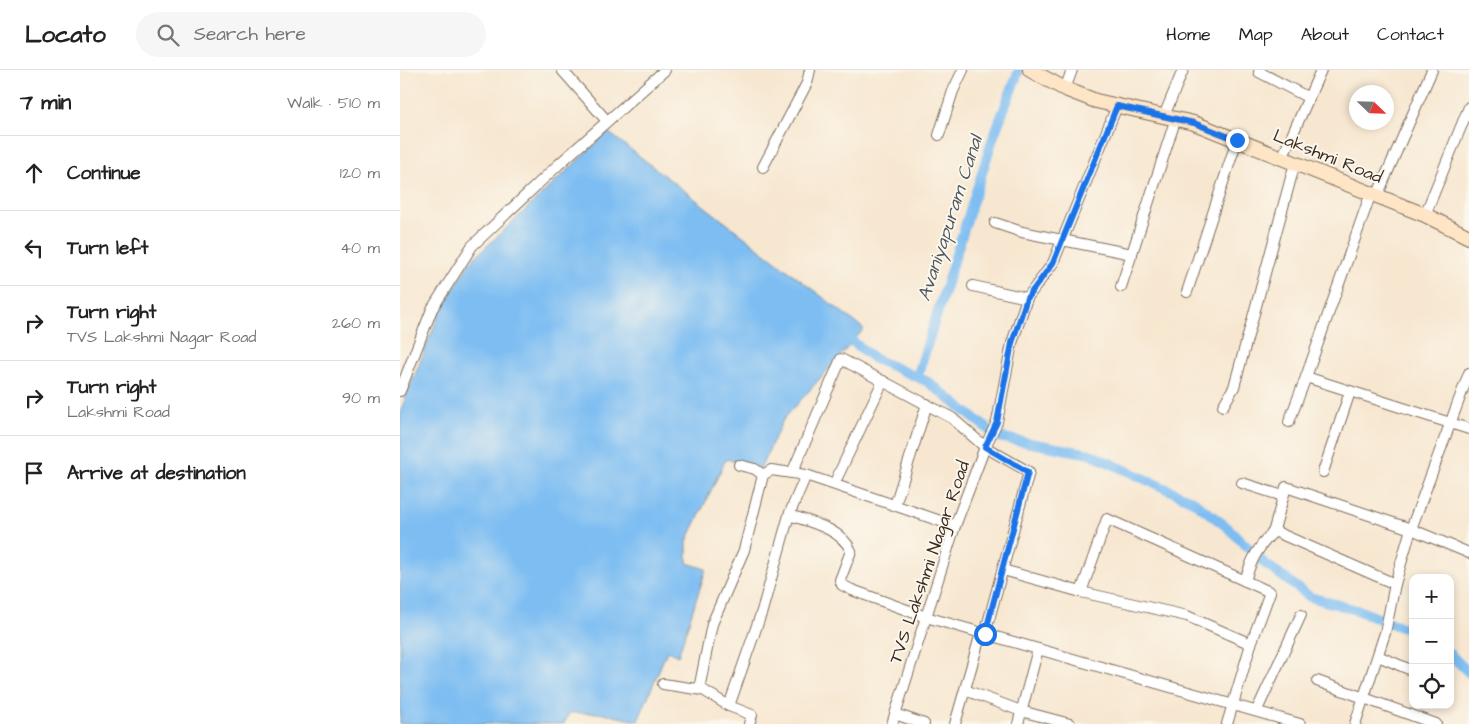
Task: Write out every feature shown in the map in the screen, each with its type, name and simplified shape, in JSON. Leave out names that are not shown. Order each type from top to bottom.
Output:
[{"type":"street","points":[[562,70],[607,121]]},
{"type":"street","points":[[400,391],[432,309],[472,246],[665,70]]},
{"type":"street","points":[[763,167],[807,83],[810,70]]},
{"type":"street","points":[[939,135],[953,91],[963,70]]},
{"type":"street","name":"Lakshmi Road","points":[[1030,70],[1065,89],[1096,101],[1170,117],[1237,140],[1425,215],[1469,237]]},
{"type":"street","points":[[1065,89],[1072,70]]},
{"type":"street","points":[[1121,287],[1132,254],[1183,70]]},
{"type":"street","points":[[1223,406],[1234,387],[1289,161],[1309,98],[1322,70]]},
{"type":"street","points":[[1289,422],[1374,195],[1432,70]]},
{"type":"street","points":[[1257,71],[1309,98]]},
{"type":"street","name":"TVS Lakshmi Nagar Road","points":[[892,724],[956,526],[985,447],[997,422],[1012,343],[1027,298],[1053,263],[1117,106]]},
{"type":"street","points":[[1425,215],[1469,107]]},
{"type":"street","points":[[1187,292],[1237,140]]},
{"type":"street","points":[[995,223],[1022,232],[1132,254]]},
{"type":"street","points":[[973,286],[1027,298]]},
{"type":"street","points":[[792,474],[841,359],[952,418],[985,447],[1028,472],[1003,570],[955,724]]},
{"type":"street","points":[[1354,724],[1385,633],[1395,584],[1411,529],[1469,373]]},
{"type":"street","points":[[1306,377],[1451,425],[1469,429]]},
{"type":"street","points":[[834,484],[883,381]]},
{"type":"street","points":[[1323,472],[1350,392]]},
{"type":"street","points":[[896,505],[927,404]]},
{"type":"street","points":[[739,465],[756,470],[763,475]]},
{"type":"street","points":[[703,690],[700,684],[702,666],[712,624],[744,550],[763,475],[771,470],[792,474],[806,474],[956,526]]},
{"type":"street","points":[[729,706],[762,611],[789,516],[806,474]]},
{"type":"street","points":[[1242,483],[1283,496]]},
{"type":"street","points":[[1245,581],[1252,558],[1259,546],[1273,533],[1286,486],[1411,529],[1469,553]]},
{"type":"street","points":[[789,516],[817,524],[848,543],[851,551],[840,580],[842,585],[926,617],[1300,724]]},
{"type":"street","points":[[1081,592],[1107,519],[1270,592],[1251,644],[1227,724]]},
{"type":"street","points":[[1273,533],[1395,584]]},
{"type":"street","points":[[1003,570],[1081,592],[1187,616],[1251,644]]},
{"type":"street","points":[[1256,710],[1301,615]]},
{"type":"street","points":[[1018,724],[1038,649]]},
{"type":"street","points":[[1378,656],[1409,670]]},
{"type":"street","points":[[1317,681],[1436,724]]},
{"type":"street","points":[[663,684],[703,690],[729,706],[752,715],[749,724]]},
{"type":"street","points":[[965,690],[1021,711],[1070,724]]},
{"type":"street","points":[[895,714],[924,724]]},
{"type":"water","points":[[608,132],[864,329],[783,420],[760,469],[726,459],[687,541],[687,563],[706,569],[678,656],[667,651],[638,721],[599,713],[569,713],[564,724],[400,724],[400,412],[440,312],[470,262]]},
{"type":"waterway","name":"Avaniyapuram Canal","points":[[1019,70],[993,138],[917,377],[928,382],[998,437],[1090,454],[1193,501],[1227,527],[1263,562],[1310,597],[1360,611],[1401,627],[1409,627]]},
{"type":"waterway","name":"Avaniyapuram Canal","points":[[843,334],[875,359],[917,377]]},
{"type":"waterway","name":"Avaniyapuram Canal","points":[[1454,658],[1469,673]]},
{"type":"route","points":[[985,634],[1028,472],[985,447],[997,422],[1012,343],[1027,298],[1053,263],[1117,106],[1194,123],[1237,140]]}]
